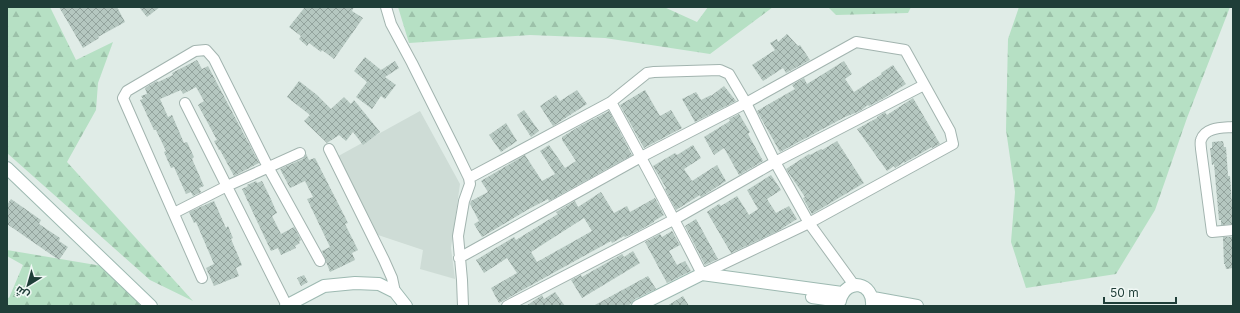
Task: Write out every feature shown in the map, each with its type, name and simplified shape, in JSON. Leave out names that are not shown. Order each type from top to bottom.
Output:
[{"type":"main road","points":[[7,168],[151,306]]},
{"type":"main road","points":[[638,306],[702,274],[841,300]]},
{"type":"main road","points":[[650,306],[701,281],[719,282],[841,300]]},
{"type":"main road","points":[[286,306],[324,286],[355,283],[378,284],[395,292],[406,306]]},
{"type":"main road","points":[[841,300],[848,288],[854,285],[862,286],[869,290],[873,302],[917,306]]},
{"type":"street","points":[[386,7],[390,24],[412,63],[469,178],[470,184],[464,201],[458,236],[463,306]]},
{"type":"street","points":[[459,258],[640,157],[746,103],[856,42],[905,50],[950,131],[953,144],[809,223],[702,274],[675,218],[640,157],[611,102]]},
{"type":"street","points":[[202,278],[124,98],[127,91],[195,51],[206,50],[214,59],[268,167],[320,261]]},
{"type":"street","points":[[469,178],[611,102],[647,73],[720,70],[729,74],[746,103],[775,162],[809,223],[854,285]]},
{"type":"street","points":[[507,306],[675,218],[775,162],[924,85]]},
{"type":"street","points":[[185,103],[286,306]]},
{"type":"street","points":[[1233,127],[1214,128],[1206,133],[1201,139],[1201,150],[1212,232],[1233,230]]},
{"type":"street","points":[[328,149],[384,260],[392,278],[395,292]]},
{"type":"street","points":[[174,213],[227,186],[300,153]]},
{"type":"shaded area","points":[[420,111],[460,184],[451,248],[455,279],[420,269],[423,250],[372,233],[333,159]]},
{"type":"green space","points":[[7,7],[50,7],[76,60],[113,42],[98,83],[96,110],[67,162],[193,301],[150,280],[7,153]]},
{"type":"green space","points":[[398,7],[664,7],[697,22],[708,7],[773,7],[710,54],[605,38],[530,35],[409,43]]},
{"type":"green space","points":[[828,7],[911,7],[908,13],[836,15]]},
{"type":"green space","points":[[1019,7],[1230,7],[1187,118],[1155,210],[1116,274],[1026,288],[1011,242],[1015,192],[1006,130],[1008,39]]},
{"type":"green space","points":[[7,250],[102,266],[145,306],[7,306],[7,297],[9,298],[23,265],[7,256]]},
{"type":"building","points":[[59,7],[117,7],[125,22],[98,37],[99,38],[83,48]]},
{"type":"building","points":[[139,7],[160,7],[147,17]]},
{"type":"building","points":[[305,7],[354,7],[352,11],[363,18],[334,59],[309,43],[307,46],[299,39],[301,36],[289,27]]},
{"type":"building","points":[[787,34],[798,46],[800,45],[810,60],[786,73],[783,68],[763,81],[752,65],[775,50],[770,43],[777,39],[778,42]]},
{"type":"building","points":[[365,57],[381,70],[395,61],[399,68],[385,77],[396,85],[385,99],[381,96],[372,109],[356,97],[367,82],[354,71]]},
{"type":"building","points":[[197,60],[202,69],[208,66],[259,163],[234,176],[214,141],[217,140],[198,105],[204,101],[196,87],[183,94],[181,90],[160,99],[168,117],[172,115],[184,143],[187,142],[194,157],[192,159],[204,186],[199,188],[201,192],[193,196],[191,192],[186,194],[174,167],[171,168],[164,152],[166,151],[140,100],[143,99],[141,96],[147,94],[145,88],[157,81],[158,82],[173,75],[172,73]]},
{"type":"building","points":[[844,61],[852,74],[845,79],[854,92],[893,65],[906,84],[886,97],[780,152],[757,111],[795,89],[792,85],[804,78],[807,84]]},
{"type":"building","points":[[299,81],[317,95],[331,109],[344,97],[351,104],[354,100],[380,132],[363,145],[353,132],[346,141],[339,135],[327,143],[304,121],[310,115],[287,97]]},
{"type":"building","points":[[724,86],[736,101],[695,122],[682,99],[696,92],[701,100],[711,96]]},
{"type":"building","points":[[577,90],[587,104],[553,126],[540,106],[556,95],[560,101]]},
{"type":"building","points":[[645,90],[660,116],[671,110],[682,128],[644,148],[620,105]]},
{"type":"building","points":[[913,98],[940,144],[895,168],[894,166],[887,171],[857,129],[885,112],[887,115]]},
{"type":"building","points":[[524,110],[539,131],[531,137],[517,115]]},
{"type":"building","points":[[609,111],[632,155],[549,201],[548,199],[527,210],[482,237],[474,224],[479,221],[470,204],[471,201],[488,192],[481,181],[525,155],[542,181],[555,174],[540,151],[549,145],[565,168],[576,161],[562,140],[562,137]]},
{"type":"building","points":[[739,114],[750,132],[748,134],[763,161],[739,175],[724,148],[714,155],[704,137],[730,121],[729,119]]},
{"type":"building","points":[[506,123],[517,141],[501,152],[489,135]]},
{"type":"building","points":[[837,141],[864,183],[812,214],[803,198],[805,197],[786,169],[809,154],[810,155],[821,149],[822,150]]},
{"type":"building","points":[[1223,141],[1224,147],[1226,147],[1228,176],[1230,176],[1233,224],[1221,225],[1221,220],[1219,220],[1214,164],[1212,165],[1210,148],[1212,148],[1212,142]]},
{"type":"building","points":[[693,145],[701,158],[684,169],[692,181],[717,165],[726,181],[701,197],[700,195],[676,210],[665,189],[666,188],[653,166],[675,153],[677,155]]},
{"type":"building","points":[[306,154],[309,160],[315,158],[348,223],[345,224],[358,250],[352,253],[355,260],[330,272],[322,251],[330,247],[307,199],[313,197],[305,181],[290,188],[280,169],[303,159]]},
{"type":"building","points":[[771,175],[781,190],[767,199],[776,213],[789,206],[797,219],[778,231],[731,253],[707,212],[719,204],[721,206],[737,196],[749,215],[758,209],[747,190]]},
{"type":"building","points":[[256,181],[257,183],[262,181],[269,195],[277,213],[272,216],[281,234],[294,227],[301,240],[299,242],[300,243],[295,246],[296,248],[281,255],[278,248],[271,251],[242,189]]},
{"type":"building","points":[[601,192],[614,213],[627,206],[630,212],[655,198],[664,215],[638,231],[625,237],[624,236],[612,243],[611,241],[499,303],[491,288],[517,273],[507,258],[484,273],[476,260],[514,237],[516,240],[558,214],[556,212],[575,201],[578,207]],"holes":[[[584,218],[592,231],[537,262],[531,252]]]},
{"type":"building","points":[[11,199],[41,220],[39,224],[60,238],[59,241],[68,247],[59,260],[7,224],[7,205]]},
{"type":"building","points":[[214,201],[226,228],[228,226],[233,238],[231,239],[242,265],[236,268],[239,276],[214,286],[206,268],[214,264],[196,222],[194,223],[189,212]]},
{"type":"building","points":[[696,219],[718,259],[705,265],[685,226]]},
{"type":"building","points":[[672,231],[680,245],[669,251],[677,265],[685,261],[691,271],[667,283],[645,242],[660,234],[662,237]]},
{"type":"building","points":[[1223,237],[1233,237],[1233,268],[1226,269],[1224,264]]},
{"type":"building","points":[[633,251],[640,263],[582,298],[571,280],[581,275],[582,277],[622,254],[624,257]]},
{"type":"building","points":[[304,275],[308,282],[301,286],[297,278]]},
{"type":"building","points":[[648,276],[656,289],[635,299],[631,304],[627,306],[593,306]]},
{"type":"building","points":[[555,292],[565,306],[526,306],[542,295],[544,299]]},
{"type":"building","points":[[683,296],[689,306],[667,306]]}]
